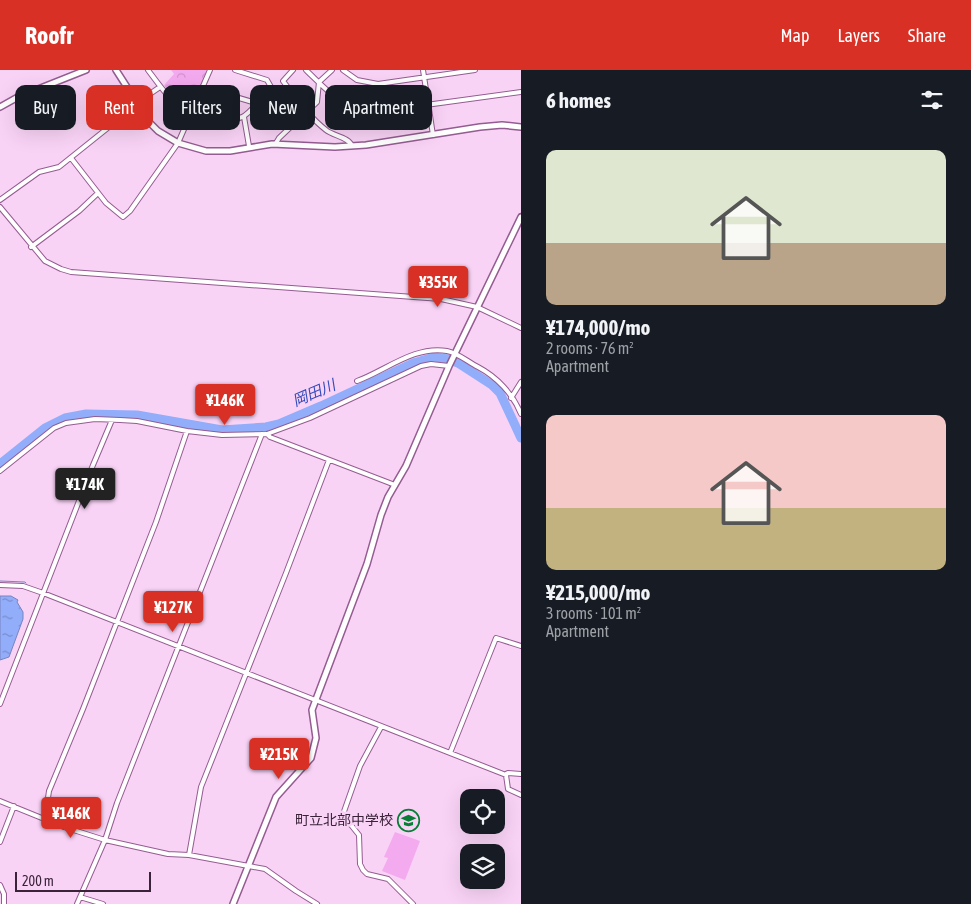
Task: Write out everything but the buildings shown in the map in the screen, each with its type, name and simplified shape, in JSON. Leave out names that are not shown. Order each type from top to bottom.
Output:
[{"type":"street","points":[[0,107],[25,94],[86,70]]},
{"type":"street","points":[[116,70],[126,85]]},
{"type":"street","points":[[148,70],[163,90]]},
{"type":"street","points":[[203,85],[210,70]]},
{"type":"street","points":[[235,70],[268,80],[270,85]]},
{"type":"street","points":[[285,85],[283,82],[294,70]]},
{"type":"street","points":[[306,70],[325,88]]},
{"type":"street","points":[[315,103],[319,82],[332,70]]},
{"type":"street","points":[[343,70],[357,80],[372,84],[385,84],[475,70]]},
{"type":"street","points":[[423,70],[425,85]]},
{"type":"street","points":[[153,92],[160,87]]},
{"type":"street","points":[[432,104],[521,92]]},
{"type":"street","points":[[240,118],[244,117],[250,110]]},
{"type":"street","points":[[244,117],[249,146]]},
{"type":"street","points":[[315,119],[327,131],[348,140],[352,146]]},
{"type":"street","points":[[153,125],[166,137],[178,143],[194,149],[217,152],[249,146],[276,144],[352,146],[502,125],[521,127]]},
{"type":"street","points":[[432,127],[433,135]]},
{"type":"street","points":[[0,200],[39,172],[59,167],[104,130]]},
{"type":"street","points":[[71,158],[106,204],[124,217],[178,143],[183,130]]},
{"type":"street","points":[[276,144],[287,130]]},
{"type":"street","points":[[31,246],[78,211],[98,193]]},
{"type":"street","points":[[0,207],[45,261],[71,272],[441,299],[477,307],[521,328]]},
{"type":"street","points":[[234,904],[276,797],[311,758],[316,738],[312,710],[314,701],[368,564],[380,515],[388,496],[406,466],[454,355],[521,217]]},
{"type":"street","points":[[357,381],[419,353],[447,351],[495,377],[512,398],[521,414]]},
{"type":"street","points":[[0,471],[54,428],[66,423],[81,420],[138,421],[187,431],[222,435],[267,434],[310,418],[421,366],[431,364],[449,366]]},
{"type":"street","points":[[512,398],[521,382]]},
{"type":"street","points":[[0,704],[112,420]]},
{"type":"street","points":[[45,818],[49,791],[156,522],[187,431]]},
{"type":"street","points":[[77,904],[105,840],[117,803],[262,434]]},
{"type":"street","points":[[267,434],[270,437],[396,485]]},
{"type":"street","points":[[189,855],[201,787],[329,460]]},
{"type":"street","points":[[0,584],[23,586],[43,593],[506,775],[508,789],[521,795]]},
{"type":"street","points":[[450,753],[496,638],[521,646]]},
{"type":"street","points":[[381,727],[360,766],[341,820],[351,825],[359,835],[360,864],[363,870],[367,874],[388,879],[413,904]]},
{"type":"street","points":[[506,774],[521,774]]},
{"type":"street","points":[[0,801],[64,827],[105,840],[168,854],[189,855],[265,869],[296,892],[317,904]]},
{"type":"street","points":[[0,842],[14,806]]},
{"type":"street","points":[[0,885],[4,894],[4,904]]},
{"type":"street","points":[[80,897],[103,904]]},
{"type":"green space","points":[[171,70],[207,70],[200,85],[164,85],[174,74]]},
{"type":"green space","points":[[395,832],[420,841],[405,880],[382,871],[388,858],[384,857]]},
{"type":"water","points":[[0,596],[11,596],[18,600],[17,602],[23,612],[23,619],[9,657],[0,660]]},
{"type":"waterway","name":"岡田川","points":[[0,464],[45,428],[65,418],[86,414],[137,415],[222,430],[266,427],[279,424],[321,406],[413,363],[434,357],[458,363],[492,385],[500,393],[521,438]]},
{"type":"waterway","points":[[0,581],[26,583]]},
{"type":"place","name":"町立北部中学校","points":[[409,820]]}]
